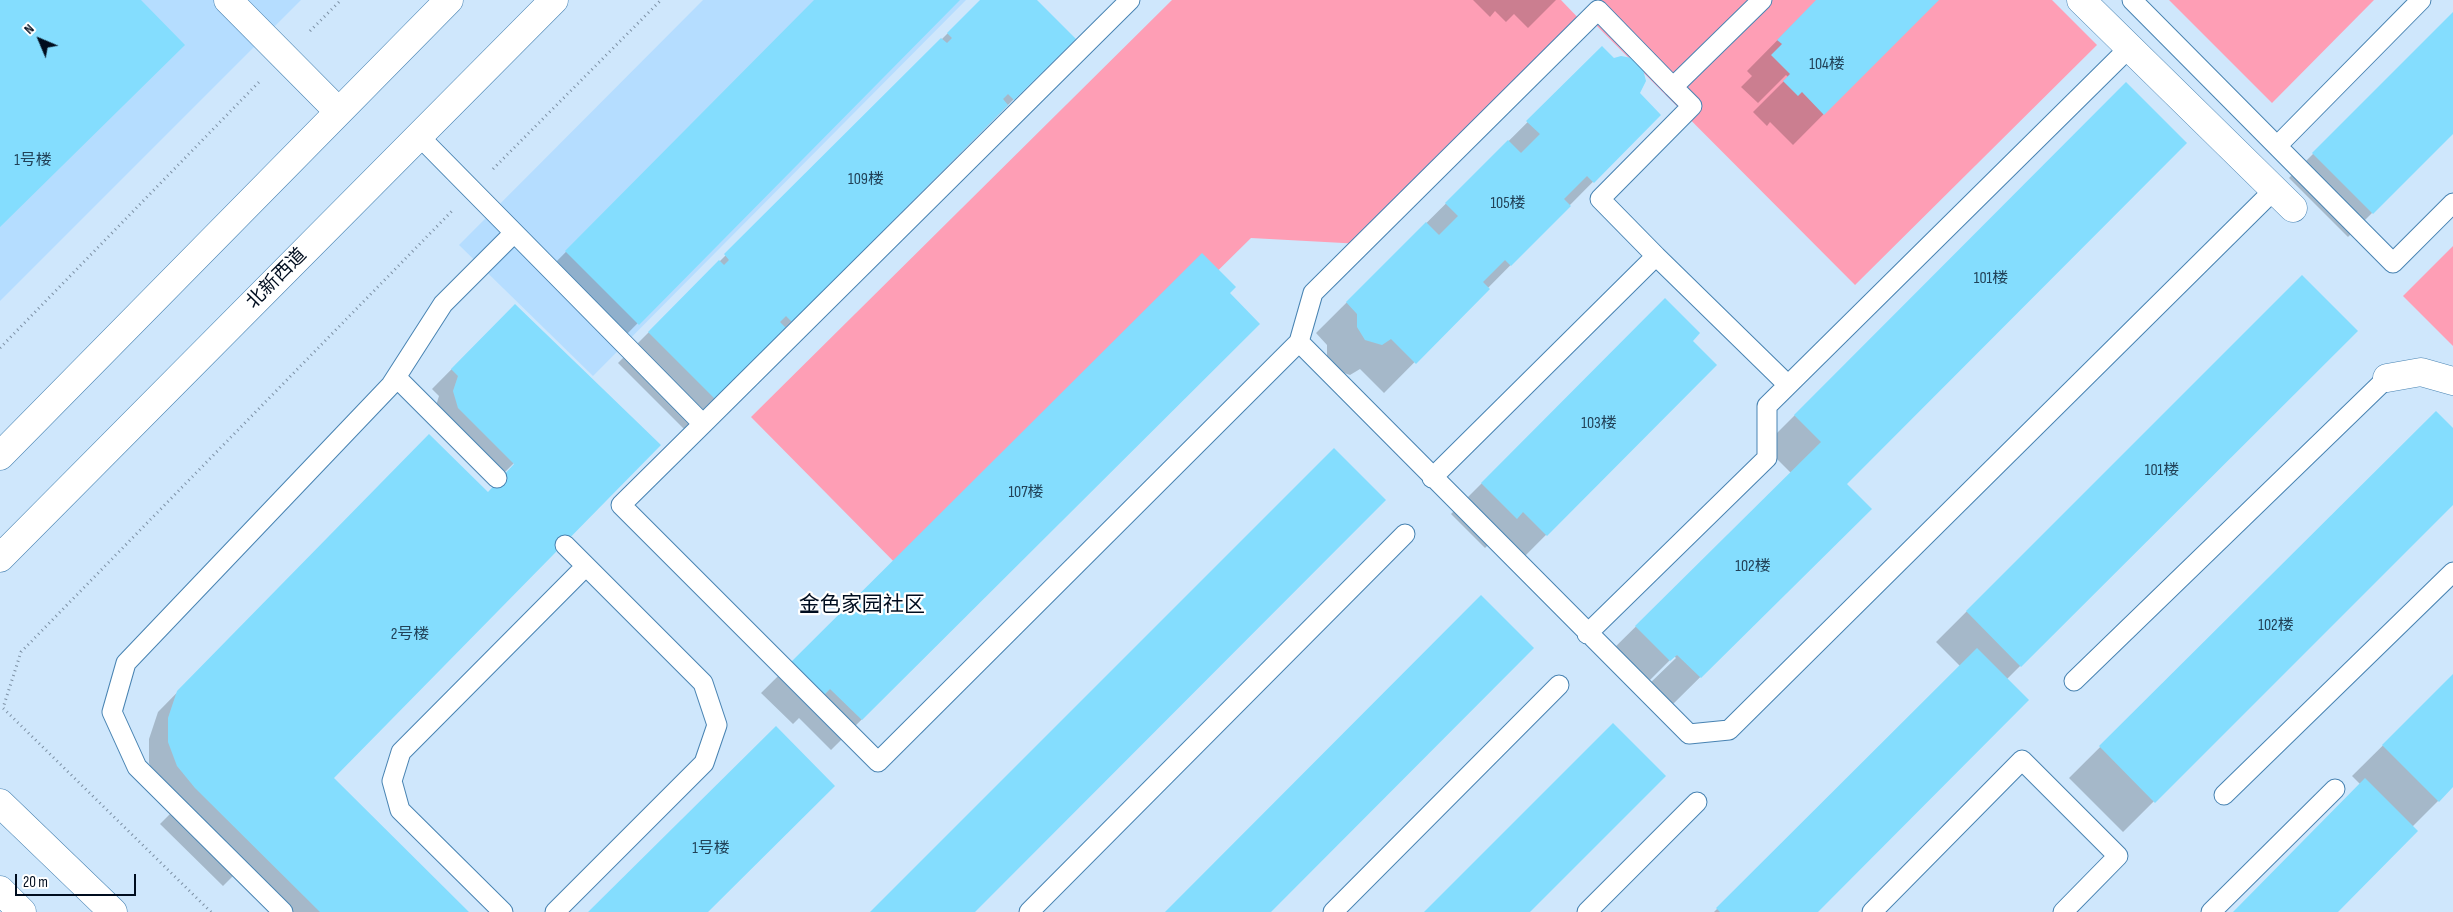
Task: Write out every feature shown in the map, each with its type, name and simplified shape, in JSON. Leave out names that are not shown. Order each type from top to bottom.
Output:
[{"type":"main road","points":[[228,0],[338,111]]},
{"type":"main road","points":[[0,456],[449,0]]},
{"type":"main road","name":"北新西道","points":[[0,558],[554,0]]},
{"type":"main road","points":[[2081,0],[2293,208]]},
{"type":"main road","points":[[2387,378],[2421,372],[2453,381]]},
{"type":"main road","points":[[0,803],[112,912]]},
{"type":"main road","points":[[0,890],[22,912]]},
{"type":"lane","points":[[1130,0],[621,505],[878,762],[1299,342],[1313,293],[1598,10],[1692,106],[1600,199],[1788,385]]},
{"type":"lane","points":[[1673,86],[1762,0]]},
{"type":"lane","points":[[2132,0],[2392,263],[2453,203]]},
{"type":"lane","points":[[2277,146],[2421,0]]},
{"type":"lane","points":[[1587,634],[1767,458],[1767,406],[2130,48]]},
{"type":"lane","points":[[419,136],[703,424]]},
{"type":"lane","points":[[1299,342],[1587,634],[1689,734],[1729,730],[2274,190]]},
{"type":"lane","points":[[283,912],[137,767],[112,712],[126,663],[391,385],[443,304],[514,233]]},
{"type":"lane","points":[[1432,478],[1656,256]]},
{"type":"lane","points":[[396,377],[497,478]]},
{"type":"lane","points":[[2074,681],[2387,378]]},
{"type":"lane","points":[[1030,912],[1405,534]]},
{"type":"lane","points":[[556,912],[704,763],[717,725],[703,683],[565,545]]},
{"type":"lane","points":[[503,912],[400,810],[392,781],[402,752],[586,566]]},
{"type":"lane","points":[[2224,795],[2453,572]]},
{"type":"lane","points":[[1334,912],[1559,685]]},
{"type":"lane","points":[[1872,912],[2022,760],[2118,856],[2063,912]]},
{"type":"lane","points":[[2211,912],[2335,788]]},
{"type":"lane","points":[[1587,912],[1697,802]]},
{"type":"path","points":[[0,348],[341,0]]},
{"type":"path","points":[[211,912],[3,708],[22,652],[472,190],[661,0]]},
{"type":"shaded area","points":[[0,0],[301,0],[0,301]]},
{"type":"shaded area","points":[[703,0],[966,0],[593,376],[459,245]]},
{"type":"shaded area","points":[[1172,0],[1561,0],[1584,24],[1362,244],[1251,238],[908,576],[751,417]]},
{"type":"shaded area","points":[[1600,0],[2052,0],[2097,45],[1855,285],[1586,15]]},
{"type":"shaded area","points":[[2169,0],[2374,0],[2272,103]]},
{"type":"shaded area","points":[[2453,246],[2453,346],[2403,296]]},
{"type":"building","points":[[0,0],[141,0],[185,45],[0,227]]},
{"type":"building","points":[[814,0],[960,0],[639,325],[565,251]]},
{"type":"building","points":[[980,0],[1037,0],[1076,39],[1014,100],[1008,94],[1003,99],[1008,105],[792,322],[786,316],[780,322],[786,328],[715,399],[648,332],[719,260],[724,265],[729,260],[724,254],[941,38],[947,43],[952,38],[947,33]]},
{"type":"building","points":[[1816,0],[1939,0],[1824,115],[1802,92],[1798,96],[1783,81],[1790,74],[1771,55],[1782,44],[1777,40]]},
{"type":"building","points":[[2453,12],[2453,134],[2373,214],[2312,153]]},
{"type":"building","points":[[1602,46],[1614,58],[1621,56],[1632,58],[1643,69],[1646,81],[1640,93],[1661,115],[1594,183],[1587,176],[1564,199],[1571,206],[1511,266],[1505,260],[1483,282],[1490,289],[1416,364],[1391,339],[1382,345],[1365,340],[1357,327],[1357,314],[1346,302],[1426,222],[1439,235],[1458,216],[1445,203],[1508,140],[1521,153],[1540,134],[1526,121]]},
{"type":"building","points":[[2126,82],[2187,143],[1847,484],[1872,509],[1701,678],[1677,655],[1670,661],[1635,626],[1821,442],[1794,415]]},
{"type":"building","points":[[1202,253],[1236,287],[1230,293],[1260,324],[862,720],[830,689],[824,695],[791,662]]},
{"type":"building","points":[[2302,275],[2358,331],[2021,667],[1966,611]]},
{"type":"building","points":[[1665,298],[1700,333],[1693,341],[1717,365],[1547,536],[1523,512],[1517,519],[1481,483]]},
{"type":"building","points":[[515,304],[661,445],[334,778],[469,912],[320,912],[195,788],[177,766],[168,742],[168,718],[177,691],[429,434],[488,492],[514,464],[458,408],[453,391],[458,376],[451,369]]},
{"type":"building","points":[[2436,411],[2453,428],[2453,505],[2155,803],[2099,746]]},
{"type":"building","points":[[1334,448],[1386,500],[975,912],[870,912]]},
{"type":"building","points":[[1481,595],[1534,648],[1271,912],[1165,912]]},
{"type":"building","points":[[1977,648],[2029,700],[1818,912],[1720,912],[1716,908]]},
{"type":"building","points":[[2453,674],[2453,787],[2439,802],[2382,745]]},
{"type":"building","points":[[1613,723],[1666,776],[1530,912],[1424,912]]},
{"type":"building","points":[[776,726],[835,786],[708,912],[588,912]]},
{"type":"building","points":[[2365,778],[2418,831],[2338,912],[2233,912]]},
{"type":"district","name":"金色家园社区","points":[[862,606]]}]
